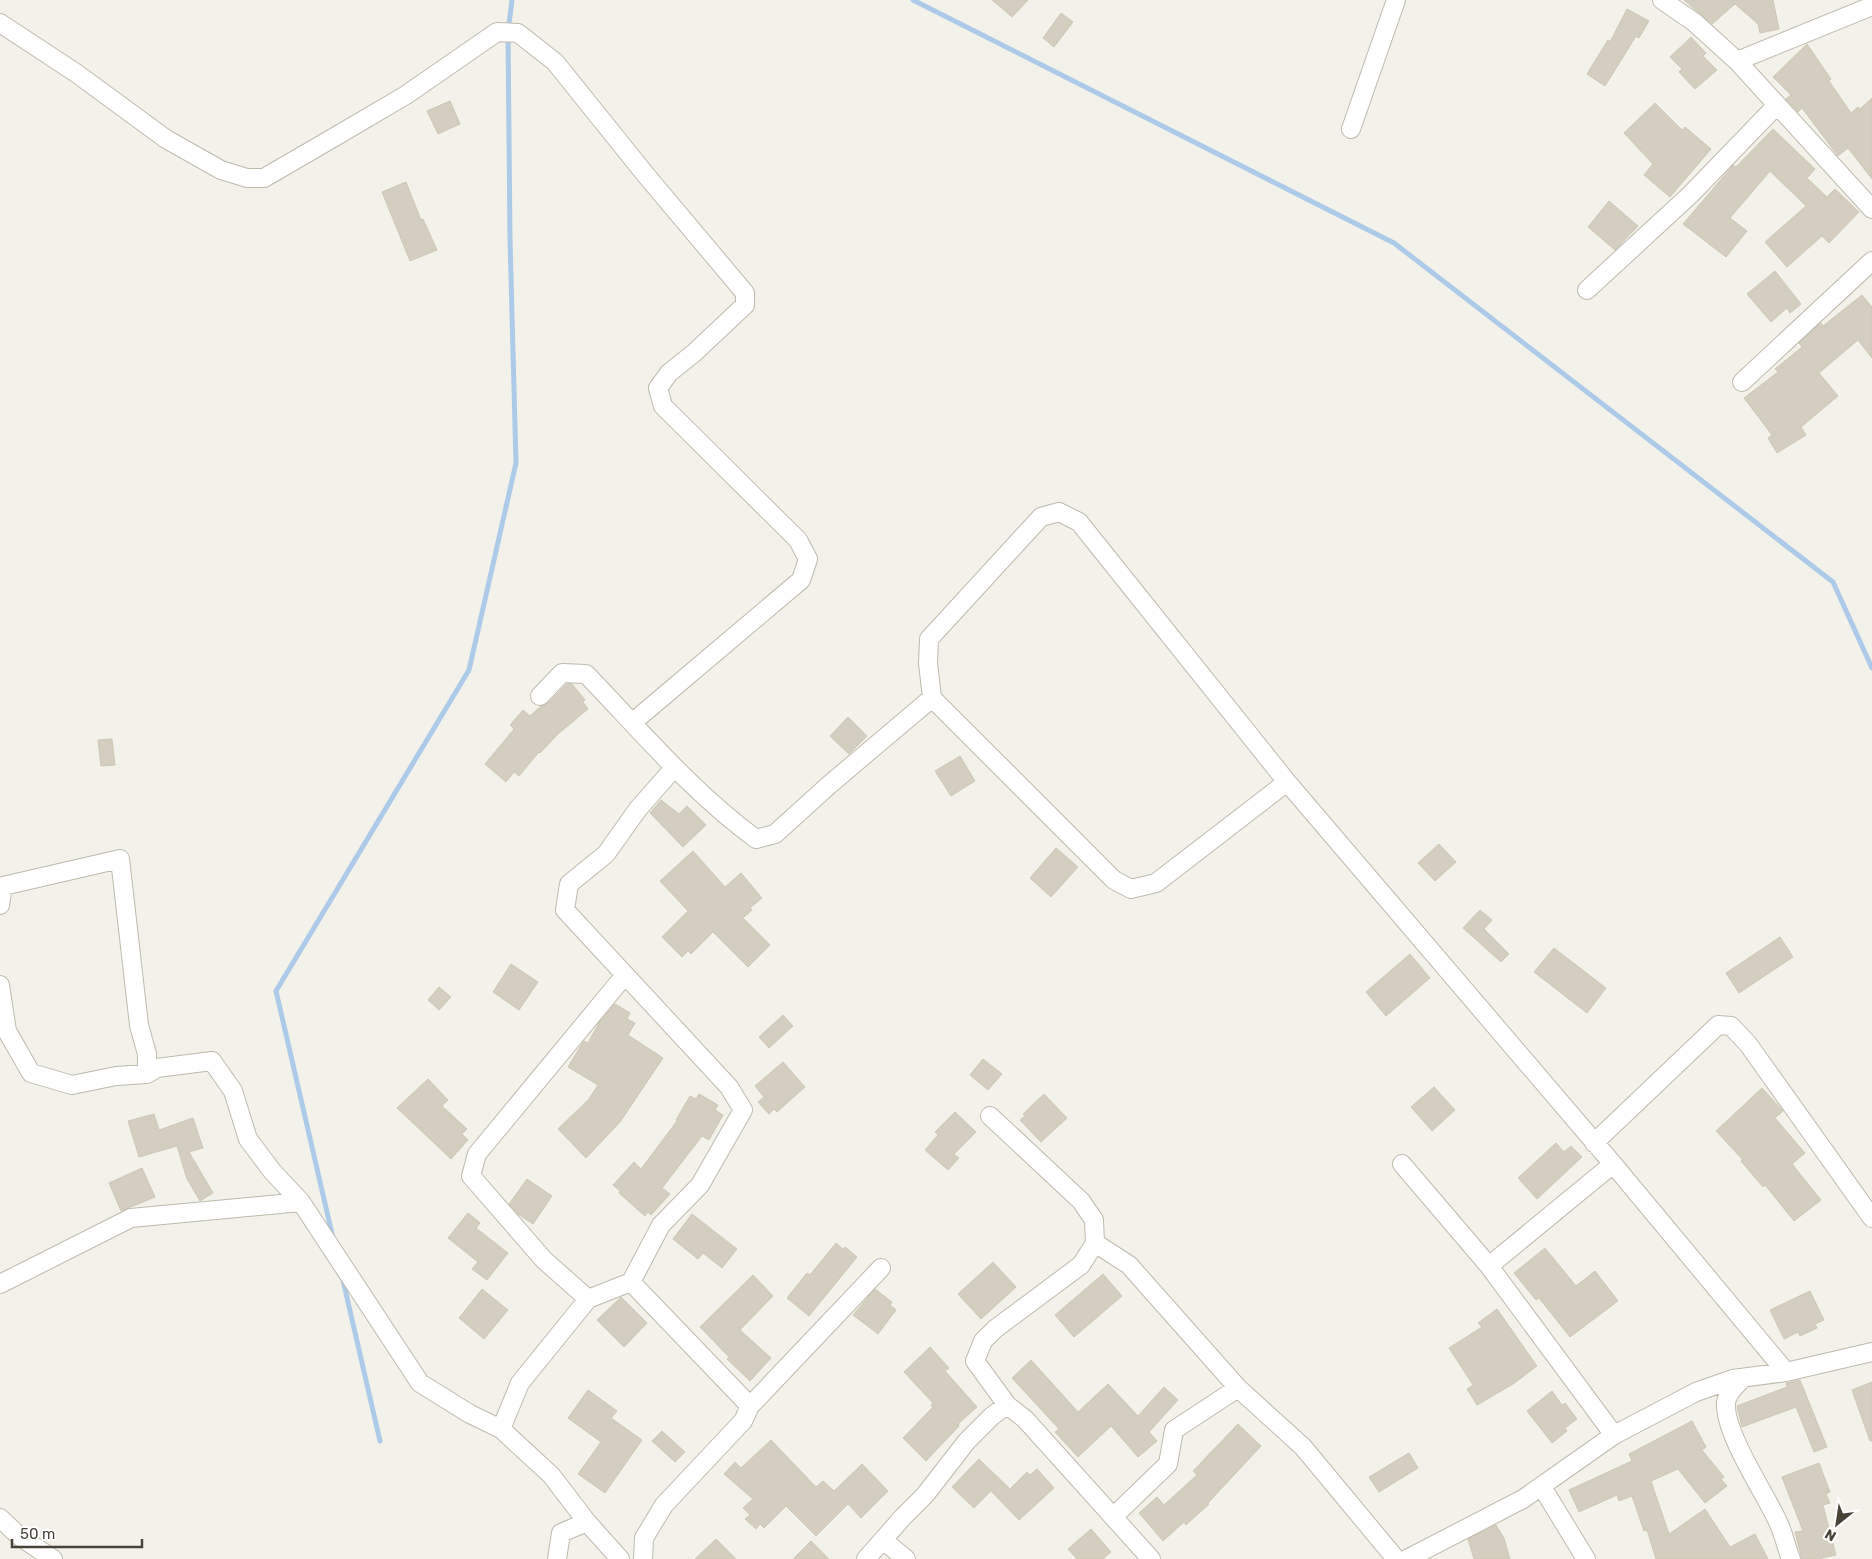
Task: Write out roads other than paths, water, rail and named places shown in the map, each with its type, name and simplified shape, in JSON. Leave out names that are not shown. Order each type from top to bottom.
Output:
[{"type":"street","points":[[1351,129],[1396,0]]},
{"type":"street","points":[[1662,0],[1694,22],[1737,60],[1872,210]]},
{"type":"street","points":[[1737,60],[1872,6]]},
{"type":"street","points":[[0,23],[76,73],[166,138],[221,170],[246,178],[264,178],[406,95],[498,32],[518,33],[555,62],[644,174],[745,293],[745,305],[694,353],[669,373],[658,388],[663,406],[798,540],[808,559],[801,580],[633,722]]},
{"type":"street","points":[[1587,290],[1691,194],[1776,105]]},
{"type":"street","points":[[1742,382],[1872,261]]},
{"type":"street","points":[[1287,782],[1156,883],[1131,889],[1114,880],[932,698],[928,663],[929,639],[1041,517],[1059,512],[1079,522],[1287,782],[1613,1164],[1786,1372]]},
{"type":"street","points":[[540,696],[562,673],[586,674],[633,722],[674,768],[734,823],[756,839],[775,834],[829,785],[932,698]]},
{"type":"street","points":[[501,1429],[520,1383],[588,1299],[631,1282],[661,1225],[700,1185],[744,1110],[729,1087],[566,910],[569,884],[606,854],[638,809],[674,768]]},
{"type":"street","points":[[0,905],[3,886],[120,859],[139,1025],[147,1054],[147,1074]]},
{"type":"street","points":[[588,1299],[544,1260],[470,1176],[477,1154],[625,975]]},
{"type":"street","points":[[0,985],[7,1030],[31,1073],[72,1085],[116,1076],[147,1074],[157,1068],[212,1061],[233,1091],[248,1139],[300,1202],[420,1383],[470,1414],[501,1429],[551,1475],[587,1522],[620,1559]]},
{"type":"street","points":[[1594,1143],[1718,1025],[1731,1026],[1748,1044],[1872,1218]]},
{"type":"street","points":[[990,1116],[1081,1200],[1094,1220],[1095,1243],[1082,1264],[995,1329],[983,1341],[975,1360],[1007,1405],[1025,1420],[1151,1559]]},
{"type":"street","points":[[1402,1164],[1489,1266],[1614,1436]]},
{"type":"street","points":[[1489,1266],[1613,1164]]},
{"type":"street","points":[[0,1284],[130,1218],[300,1202]]},
{"type":"street","points":[[1095,1243],[1129,1265],[1238,1388],[1302,1447],[1396,1559]]},
{"type":"street","points":[[643,1559],[644,1538],[664,1506],[743,1421],[750,1406],[881,1268]]},
{"type":"street","points":[[631,1282],[750,1406]]},
{"type":"street","points":[[1407,1559],[1523,1499],[1614,1436],[1696,1392],[1733,1379],[1786,1372],[1872,1352]]},
{"type":"street","points":[[1744,1378],[1731,1391],[1726,1400],[1726,1412],[1737,1444],[1779,1524],[1790,1559]]},
{"type":"street","points":[[1113,1517],[1168,1464],[1174,1430],[1238,1388]]},
{"type":"street","points":[[866,1559],[902,1517],[926,1495],[967,1442],[992,1416],[1007,1405]]},
{"type":"street","points":[[1542,1486],[1586,1559]]},
{"type":"street","points":[[0,1518],[19,1536],[53,1559]]},
{"type":"street","points":[[557,1559],[561,1533],[587,1522]]},
{"type":"street","points":[[883,1540],[906,1559]]},
{"type":"waterway","points":[[333,1238],[276,991],[469,670],[516,463],[510,240],[508,32],[512,0]]},
{"type":"waterway","points":[[913,0],[1394,243],[1833,582],[1872,668]]},
{"type":"waterway","points":[[342,1276],[380,1441]]}]
